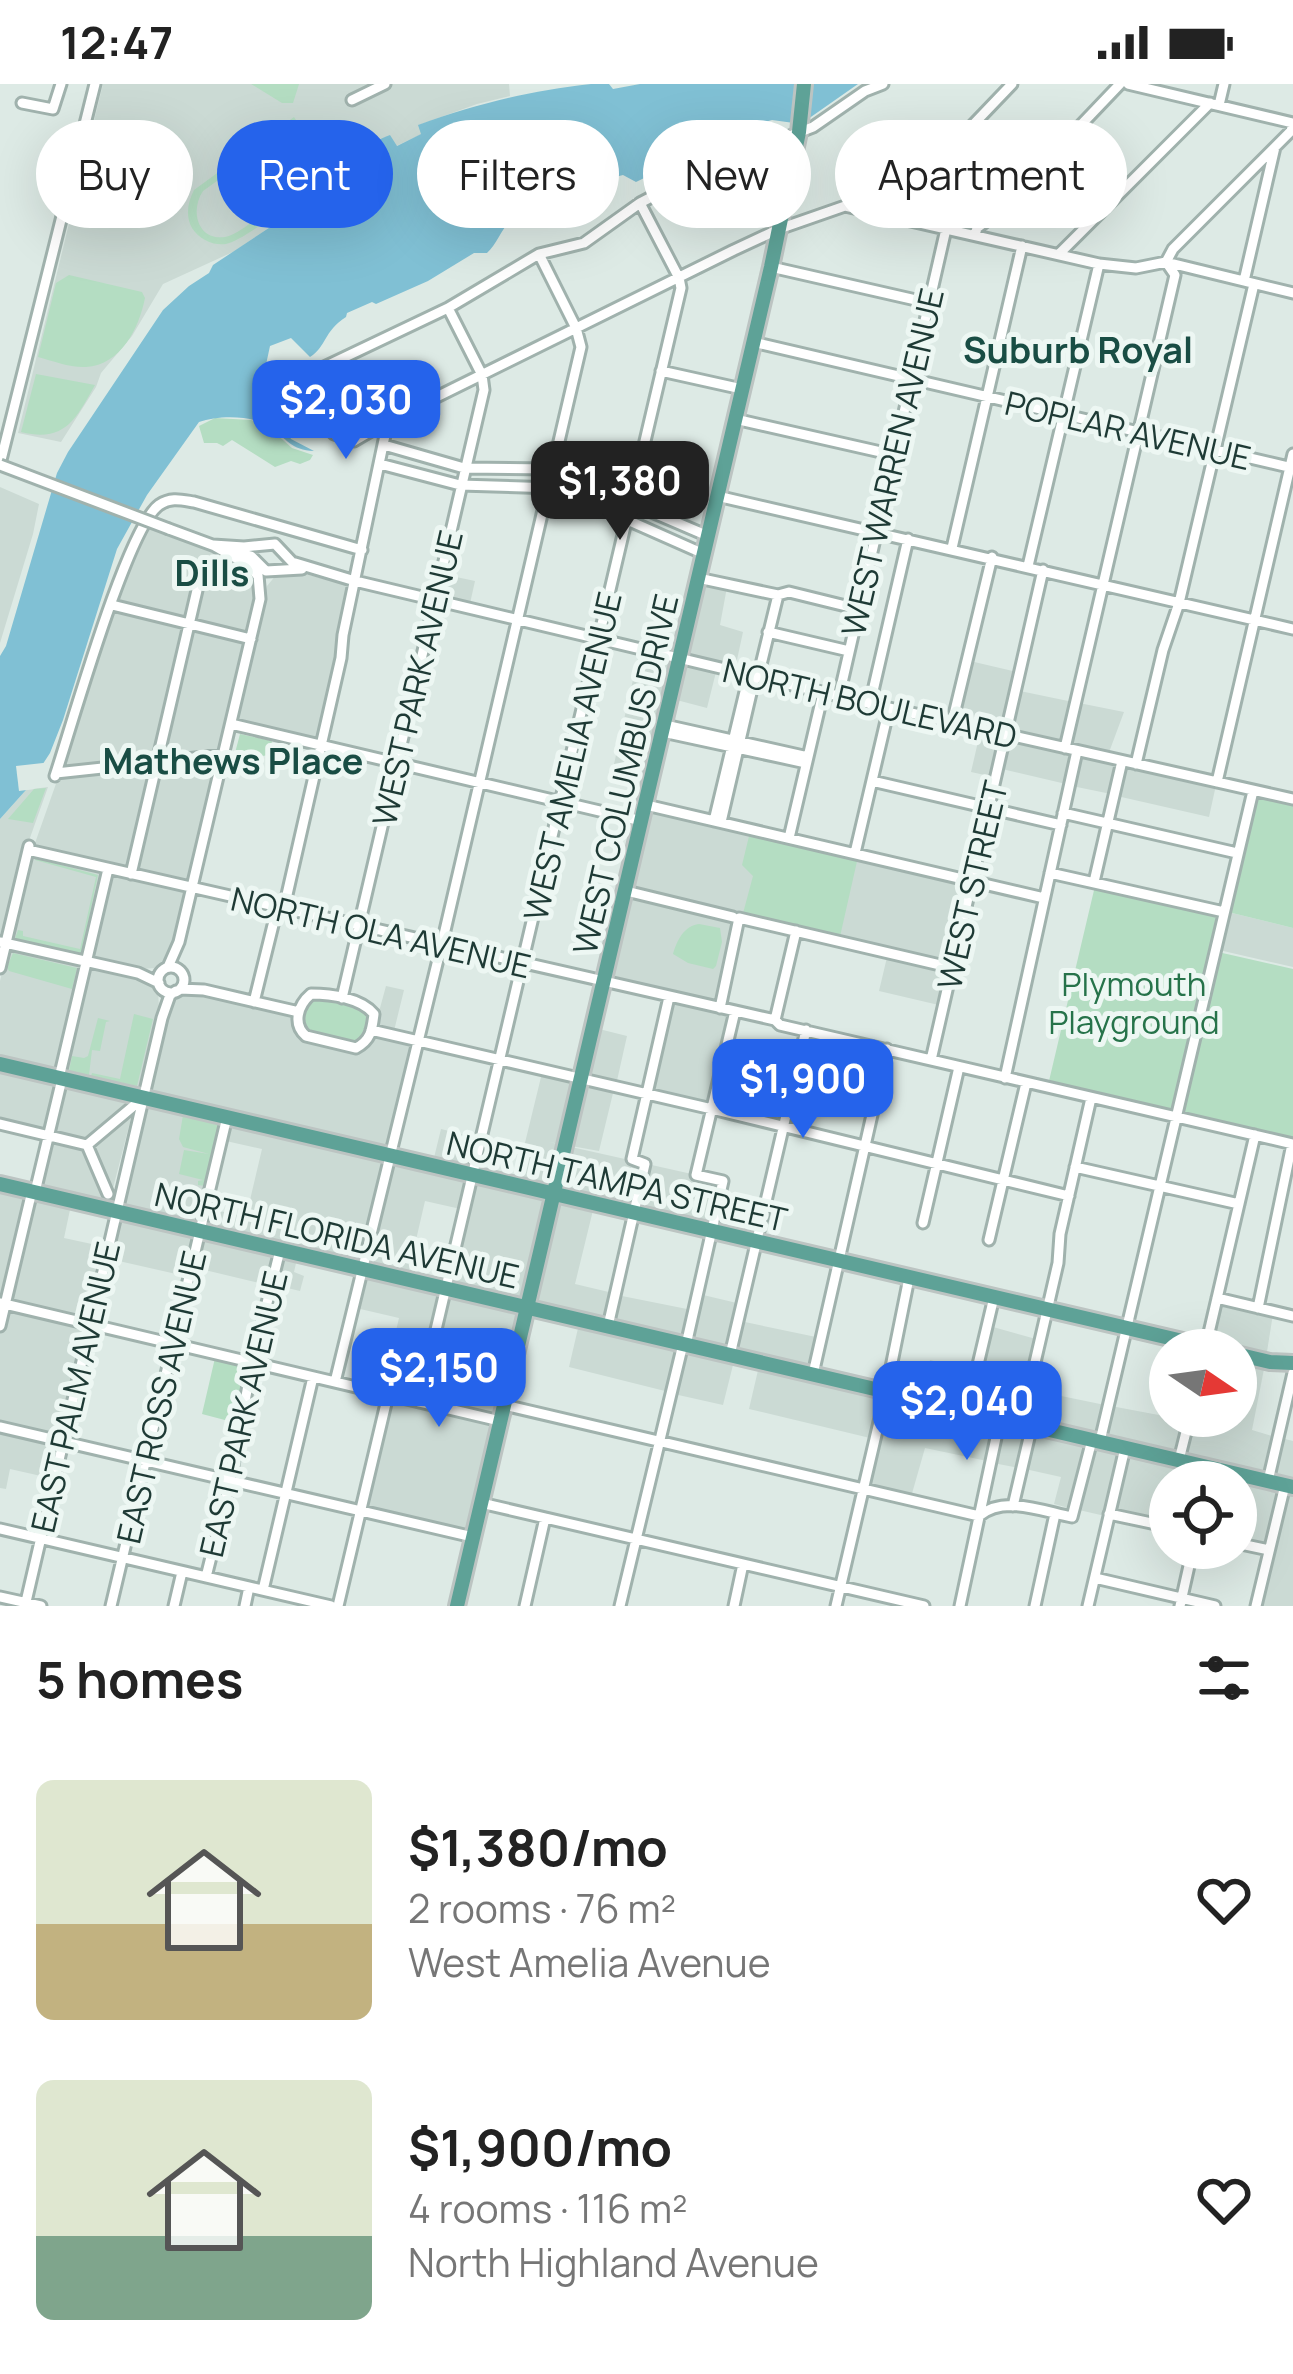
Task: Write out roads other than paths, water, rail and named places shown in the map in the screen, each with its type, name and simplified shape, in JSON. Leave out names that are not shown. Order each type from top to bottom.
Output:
[{"type":"main road","name":"WEST COLUMBUS DRIVE","points":[[801,120],[804,84]]},
{"type":"main road","name":"WEST COLUMBUS DRIVE","points":[[457,1606],[779,229]]},
{"type":"main road","name":"NORTH TAMPA STREET","points":[[0,1064],[1149,1334]]},
{"type":"main road","name":"NORTH FLORIDA AVENUE","points":[[0,1184],[1179,1460]]},
{"type":"main road","points":[[1257,1359],[1293,1363]]},
{"type":"main road","name":"NORTH FLORIDA AVENUE","points":[[1257,1480],[1289,1486]]},
{"type":"street","points":[[22,104],[53,109],[61,84]]},
{"type":"street","points":[[94,84],[0,464],[257,561],[262,569],[275,570]]},
{"type":"street","points":[[352,100],[385,84]]},
{"type":"street","points":[[811,127],[883,84]]},
{"type":"street","points":[[978,120],[1012,84]]},
{"type":"street","points":[[975,235],[977,227],[996,214],[1124,84],[1175,89],[1214,104],[1293,123],[1291,131],[1173,249],[1166,262]]},
{"type":"street","points":[[1059,254],[1214,104],[1224,84]]},
{"type":"street","points":[[1136,764],[1214,450],[1275,147]]},
{"type":"street","points":[[643,201],[584,243],[539,254],[448,308],[322,368],[310,383],[309,399],[315,413],[334,434],[354,441],[779,229],[835,209]]},
{"type":"street","points":[[640,203],[679,278]]},
{"type":"street","points":[[942,228],[1099,264],[1136,268],[1166,262],[1293,293]]},
{"type":"street","name":"WEST WARREN AVENUE","points":[[839,696],[946,229]]},
{"type":"street","points":[[952,548],[1022,246]]},
{"type":"street","points":[[335,1382],[581,347],[539,254]]},
{"type":"street","points":[[1005,1078],[1062,819],[1103,585],[1175,275],[1166,262]]},
{"type":"street","points":[[1028,566],[1099,264]]},
{"type":"street","points":[[770,267],[929,303]]},
{"type":"street","name":"WEST AMELIA AVENUE","points":[[419,1402],[600,640],[681,288],[679,278]]},
{"type":"street","points":[[448,308],[482,375]]},
{"type":"street","name":"POPLAR AVENUE","points":[[753,342],[1292,467]]},
{"type":"street","points":[[661,371],[742,389]]},
{"type":"street","name":"WEST PARK AVENUE","points":[[341,998],[484,390],[482,375]]},
{"type":"street","points":[[735,418],[894,455]]},
{"type":"street","points":[[254,1002],[321,746],[388,422]]},
{"type":"street","points":[[384,445],[464,468],[551,470],[708,536]]},
{"type":"street","points":[[1217,782],[1293,454]]},
{"type":"street","points":[[380,464],[460,485],[555,488],[704,554]]},
{"type":"street","points":[[717,496],[1293,628]]},
{"type":"street","points":[[223,755],[56,775],[135,541],[153,511],[173,498],[362,550]]},
{"type":"street","points":[[871,704],[908,539]]},
{"type":"street","points":[[161,1018],[160,986],[179,941],[261,592],[284,557],[278,545],[270,543],[213,545]]},
{"type":"street","points":[[213,545],[258,575]]},
{"type":"street","points":[[261,592],[257,551],[262,545]]},
{"type":"street","name":"NORTH BOULEVARD","points":[[284,557],[309,569],[435,601],[1293,800]]},
{"type":"street","points":[[952,723],[992,557]]},
{"type":"street","name":"NORTH BOULEVARD","points":[[275,570],[309,569]]},
{"type":"street","name":"WEST STREET","points":[[931,1060],[1043,570]]},
{"type":"street","points":[[131,874],[201,573]]},
{"type":"street","points":[[698,578],[858,609]]},
{"type":"street","points":[[717,822],[778,595]]},
{"type":"street","points":[[112,605],[251,639]]},
{"type":"street","points":[[768,632],[849,651]]},
{"type":"street","points":[[786,837],[820,692]]},
{"type":"street","points":[[855,854],[889,708]]},
{"type":"street","points":[[231,724],[562,802],[717,822],[1044,898]]},
{"type":"street","points":[[664,729],[804,759]]},
{"type":"street","points":[[1094,882],[1122,761]]},
{"type":"street","points":[[872,781],[990,808],[1108,823],[1237,853]]},
{"type":"street","points":[[979,1516],[1000,1504],[1072,1517],[1126,1328],[1253,791]]},
{"type":"street","name":"NORTH OLA AVENUE","points":[[3,942],[29,848],[1293,1144]]},
{"type":"street","points":[[0,1326],[49,1136],[108,869]]},
{"type":"street","points":[[1050,872],[1224,912]]},
{"type":"street","points":[[626,891],[953,968]]},
{"type":"street","points":[[720,1008],[736,917]]},
{"type":"street","points":[[775,1020],[796,931]]},
{"type":"street","points":[[161,1018],[180,982],[179,941]]},
{"type":"street","points":[[0,968],[3,942],[138,973],[169,992],[180,982]]},
{"type":"street","points":[[138,973],[165,969],[180,982],[204,990],[299,1012]]},
{"type":"street","points":[[310,994],[341,998],[370,1008],[374,1014],[364,1043],[356,1048],[300,1031],[299,1012],[310,994]]},
{"type":"street","points":[[608,1326],[645,1164],[632,1159],[669,997]]},
{"type":"street","points":[[620,1606],[723,1181],[696,1175],[735,1011]]},
{"type":"street","name":"EAST PALM AVENUE","points":[[25,1604],[161,1018]]},
{"type":"street","points":[[371,1030],[1069,1196]]},
{"type":"street","points":[[730,1355],[806,1030]]},
{"type":"street","points":[[813,1374],[887,1049]]},
{"type":"street","points":[[922,1223],[959,1067]]},
{"type":"street","points":[[989,1240],[1026,1083]]},
{"type":"street","points":[[87,1145],[142,1098]]},
{"type":"street","points":[[1013,1506],[1091,1098]]},
{"type":"street","name":"EAST ROSS AVENUE","points":[[111,1606],[226,1118]]},
{"type":"street","points":[[0,1124],[87,1145]]},
{"type":"street","points":[[1213,1329],[1255,1135]]},
{"type":"street","points":[[1258,1308],[1293,1144]]},
{"type":"street","points":[[87,1145],[108,1194]]},
{"type":"street","points":[[1075,1167],[1239,1204]]},
{"type":"street","name":"EAST PARK AVENUE","points":[[206,1577],[280,1250]]},
{"type":"street","points":[[836,1606],[909,1278]]},
{"type":"street","points":[[968,1411],[994,1297]]},
{"type":"street","points":[[1217,1298],[1293,1316]]},
{"type":"street","points":[[3,1304],[500,1421]]},
{"type":"street","points":[[1268,1481],[1293,1373]]},
{"type":"street","points":[[263,1590],[314,1377]]},
{"type":"street","points":[[0,1528],[328,1605],[361,1511],[388,1395]]},
{"type":"street","points":[[504,1405],[979,1516]]},
{"type":"street","points":[[960,1606],[1000,1418]]},
{"type":"street","points":[[0,1426],[473,1537]]},
{"type":"street","points":[[1179,1460],[1185,1437]]},
{"type":"street","points":[[1088,1606],[1125,1447]]},
{"type":"street","points":[[1256,1606],[1289,1486]]},
{"type":"street","points":[[481,1503],[924,1606]]},
{"type":"street","points":[[1035,1606],[1054,1514]]},
{"type":"street","points":[[1109,1514],[1149,1523]]},
{"type":"street","points":[[525,1606],[545,1518]]},
{"type":"street","points":[[1257,1547],[1269,1550]]},
{"type":"street","points":[[734,1606],[743,1564]]},
{"type":"street","points":[[1181,1602],[1188,1569]]},
{"type":"street","name":"EAST PARK AVENUE","points":[[174,1606],[182,1572]]},
{"type":"street","points":[[1095,1578],[1181,1602],[1215,1606]]},
{"type":"street","points":[[245,1606],[249,1587]]},
{"type":"street","points":[[0,1597],[41,1606]]},
{"type":"water","points":[[591,84],[609,84],[613,89],[640,84],[858,84],[804,120],[643,120],[643,179],[636,182],[619,177],[619,120],[432,120],[524,95]]},
{"type":"water","points":[[417,136],[417,228],[506,228],[487,253],[474,253],[428,281],[347,313],[310,357],[291,338],[270,346],[261,388],[268,411],[281,417],[291,439],[314,451],[294,446],[255,420],[226,417],[199,422],[147,495],[117,549],[50,753],[0,819],[0,656],[57,473],[68,452],[163,310],[213,265],[269,228],[393,228],[393,140],[397,146]]},
{"type":"district","name":"Suburb Royal","points":[[1078,349]]},
{"type":"district","name":"Dills","points":[[212,572]]},
{"type":"district","name":"Mathews Place","points":[[233,760]]},
{"type":"park label","name":"Plymouth Playground","points":[[1134,1002]]}]
